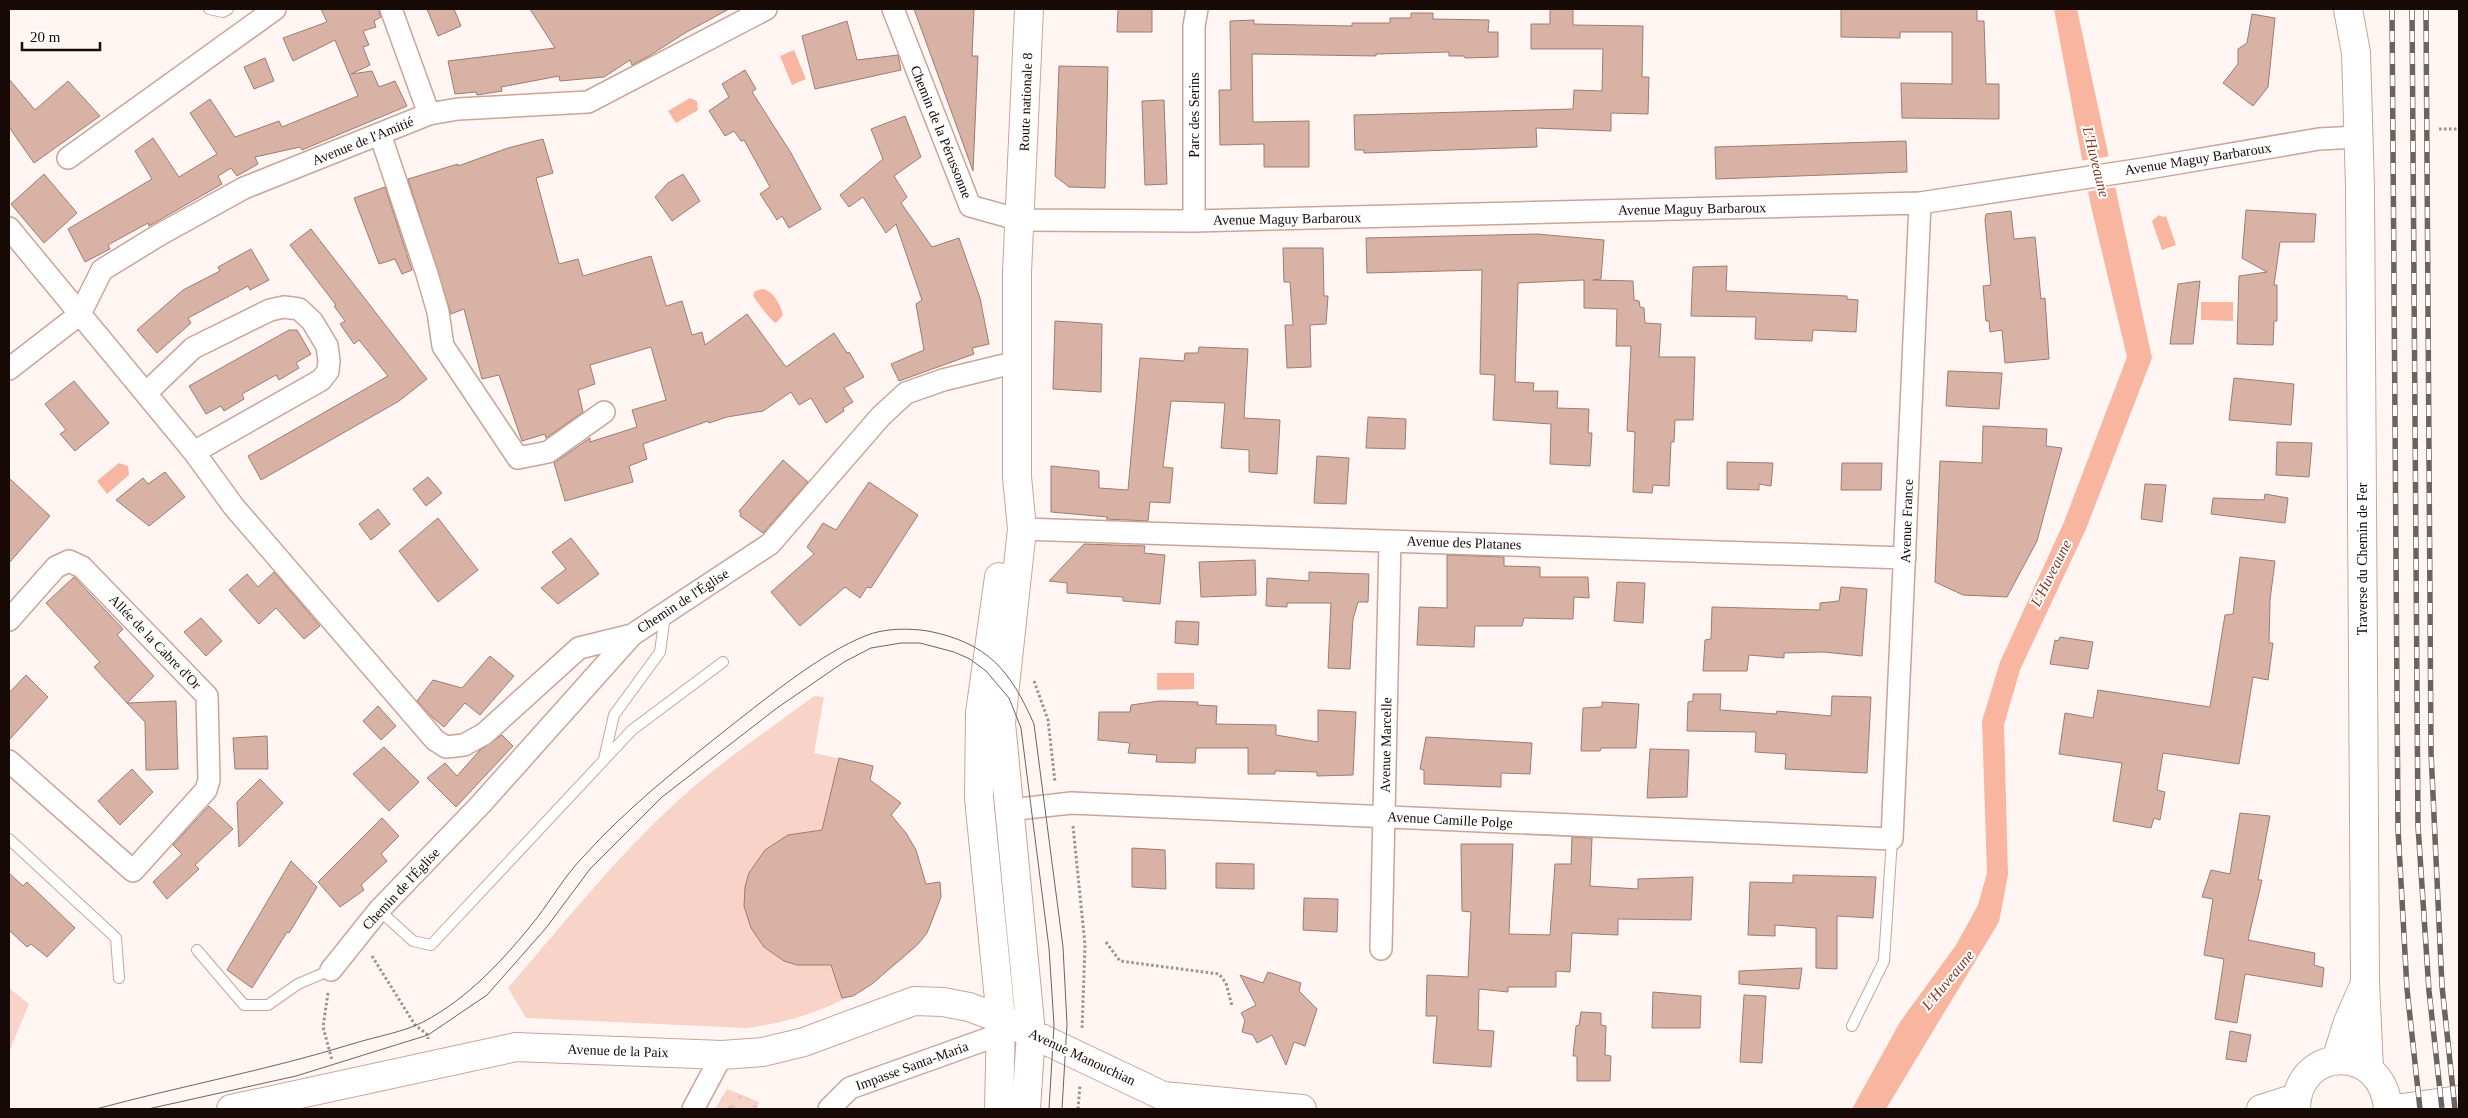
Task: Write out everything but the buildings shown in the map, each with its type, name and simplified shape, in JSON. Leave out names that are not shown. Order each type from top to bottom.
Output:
[{"type":"main road","name":"Route nationale 8","points":[[1017,477],[1017,362],[1029,9]]},
{"type":"main road","name":"Traverse du Chemin de Fer","points":[[2348,9],[2356,54],[2358,136],[2365,982],[2369,1069]]},
{"type":"main road","points":[[1017,477],[1022,529],[1001,723],[1031,1033],[1026,1109]]},
{"type":"main road","points":[[999,1109],[1001,1026],[979,798],[980,713],[1004,539],[1017,477]]},
{"type":"main road","name":"Traverse du Chemin de Fer","points":[[2336,1060],[2348,1022],[2365,982]]},
{"type":"main road","name":"Avenue de la Paix","points":[[232,1109],[516,1046],[722,1055],[763,1052],[804,1042],[914,1001],[943,1002],[969,1007],[1001,1026]]},
{"type":"main road","name":"Avenue Manouchian","points":[[1001,1026],[1031,1033],[1081,1070],[1171,1102],[1302,1109]]},
{"type":"main road","points":[[2261,1109],[2296,1104],[2301,1084],[2310,1072],[2322,1064],[2336,1060],[2354,1061],[2369,1069],[2380,1080],[2387,1095],[2388,1109]]},
{"type":"main road","points":[[2395,1109],[2459,1100]]},
{"type":"street","points":[[68,158],[275,9]]},
{"type":"street","points":[[391,9],[429,114]]},
{"type":"street","name":"Chemin de la Pérussonne","points":[[893,9],[970,206],[1021,208]]},
{"type":"street","name":"Parc des Serins","points":[[1194,221],[1194,26],[1197,9]]},
{"type":"street","name":"Avenue de l'Amitié","points":[[9,369],[80,314],[102,270],[158,235],[244,188],[429,114],[458,109],[588,102],[762,10]]},
{"type":"street","points":[[380,134],[427,274],[438,312],[443,346],[518,458],[548,452],[604,412]]},
{"type":"street","name":"Avenue Maguy Barbaroux","points":[[1021,208],[1194,221],[1920,203],[2072,178],[2143,169],[2319,139],[2358,136]]},
{"type":"street","name":"Avenue France","points":[[1892,839],[1920,203]]},
{"type":"street","points":[[9,228],[194,452],[234,507],[435,740],[446,747],[464,745],[484,734],[579,648],[632,635]]},
{"type":"street","points":[[146,393],[193,348],[270,310],[284,307],[299,309],[312,321],[327,346],[330,361],[328,371],[321,380],[194,452]]},
{"type":"street","name":"Chemin de l'Église","points":[[331,970],[379,910],[481,804],[632,635],[770,544],[881,416],[906,393],[943,380],[1017,362]]},
{"type":"street","name":"Avenue des Platanes","points":[[1022,529],[1905,558]]},
{"type":"street","name":"Avenue Marcelle","points":[[1381,949],[1390,541]]},
{"type":"street","name":"Allée de la Cabre d'Or","points":[[9,620],[56,567],[69,561],[82,567],[207,696],[210,780],[206,790],[133,871],[9,761]]},
{"type":"street","name":"Avenue Camille Polge","points":[[1009,810],[1071,803],[1892,839]]},
{"type":"street","name":"Impasse Santa-Maria","points":[[829,1109],[850,1088],[1001,1026]]},
{"type":"street","points":[[694,1109],[722,1055]]},
{"type":"lane","points":[[209,9],[223,12],[228,9]]},
{"type":"lane","points":[[604,760],[614,715],[660,652],[665,613]]},
{"type":"lane","points":[[379,910],[413,941],[431,945],[632,730],[723,662]]},
{"type":"lane","points":[[9,839],[116,938],[119,978]]},
{"type":"lane","points":[[1852,1026],[1884,961],[1892,839]]},
{"type":"lane","points":[[197,950],[244,1005],[268,1005],[298,984],[331,970]]},
{"type":"path","points":[[2439,129],[2459,129]]},
{"type":"path","points":[[1031,673],[1048,720],[1056,788],[1070,788],[1085,944],[1078,1109]]},
{"type":"path","points":[[1106,942],[1120,961],[1219,974],[1226,983],[1232,1006]]},
{"type":"path","points":[[331,970],[323,1027],[340,1084]]},
{"type":"green space","points":[[814,696],[824,697],[814,753],[873,766],[870,780],[901,803],[890,815],[923,884],[940,882],[941,891],[936,898],[940,899],[934,917],[918,944],[905,957],[857,992],[822,1009],[766,1025],[746,1028],[526,1018],[508,988],[618,860],[665,812],[705,777]]},
{"type":"green space","points":[[9,988],[29,1004],[9,1052]]},
{"type":"green space","points":[[727,1089],[759,1102],[756,1109],[715,1109]]},
{"type":"water","name":"L'Huveaune","points":[[2054,9],[2077,9],[2152,358],[2086,529],[2020,670],[2004,725],[2008,875],[1999,922],[1886,1109],[1852,1109],[1900,1022],[1956,945],[1978,905],[1987,873],[1982,721],[2000,662],[2064,522],[2127,357],[2090,202]]},
{"type":"water","points":[[794,50],[806,79],[792,85],[780,56]]},
{"type":"water","points":[[690,98],[697,101],[698,110],[676,123],[668,111]]},
{"type":"water","points":[[2159,215],[2166,216],[2176,245],[2162,250],[2152,221]]},
{"type":"water","points":[[762,289],[773,295],[780,307],[783,315],[776,323],[768,316],[753,296],[755,291]]},
{"type":"water","points":[[2201,302],[2233,302],[2233,321],[2201,320]]},
{"type":"water","points":[[119,463],[128,466],[129,475],[107,494],[97,481]]},
{"type":"water","points":[[1157,673],[1194,673],[1194,689],[1157,690]]},
{"type":"pier","points":[[2111,156],[2117,187],[2086,192],[2080,161]]},
{"type":"tram line","points":[[96,1109],[289,1062],[398,1032],[415,1026],[440,1012],[471,989],[499,962],[537,918],[582,858],[617,822],[673,772],[779,689],[831,653],[872,633],[904,629],[928,631],[949,636],[982,651],[1006,674],[1016,688],[1034,724],[1063,947],[1067,1024],[1062,1109]]},
{"type":"tram line","points":[[148,1109],[296,1076],[428,1035],[487,995],[546,928],[590,869],[662,797],[777,708],[844,662],[871,648],[901,643],[920,643],[954,652],[970,659],[986,671],[1009,698],[1021,728],[1049,948],[1054,1025],[1049,1109]]},
{"type":"railway","points":[[2392,9],[2398,829],[2407,989],[2420,1109]]},
{"type":"railway","points":[[2412,9],[2418,826],[2429,991],[2442,1109]]},
{"type":"railway","points":[[2426,9],[2431,752],[2442,986],[2455,1109]]}]
